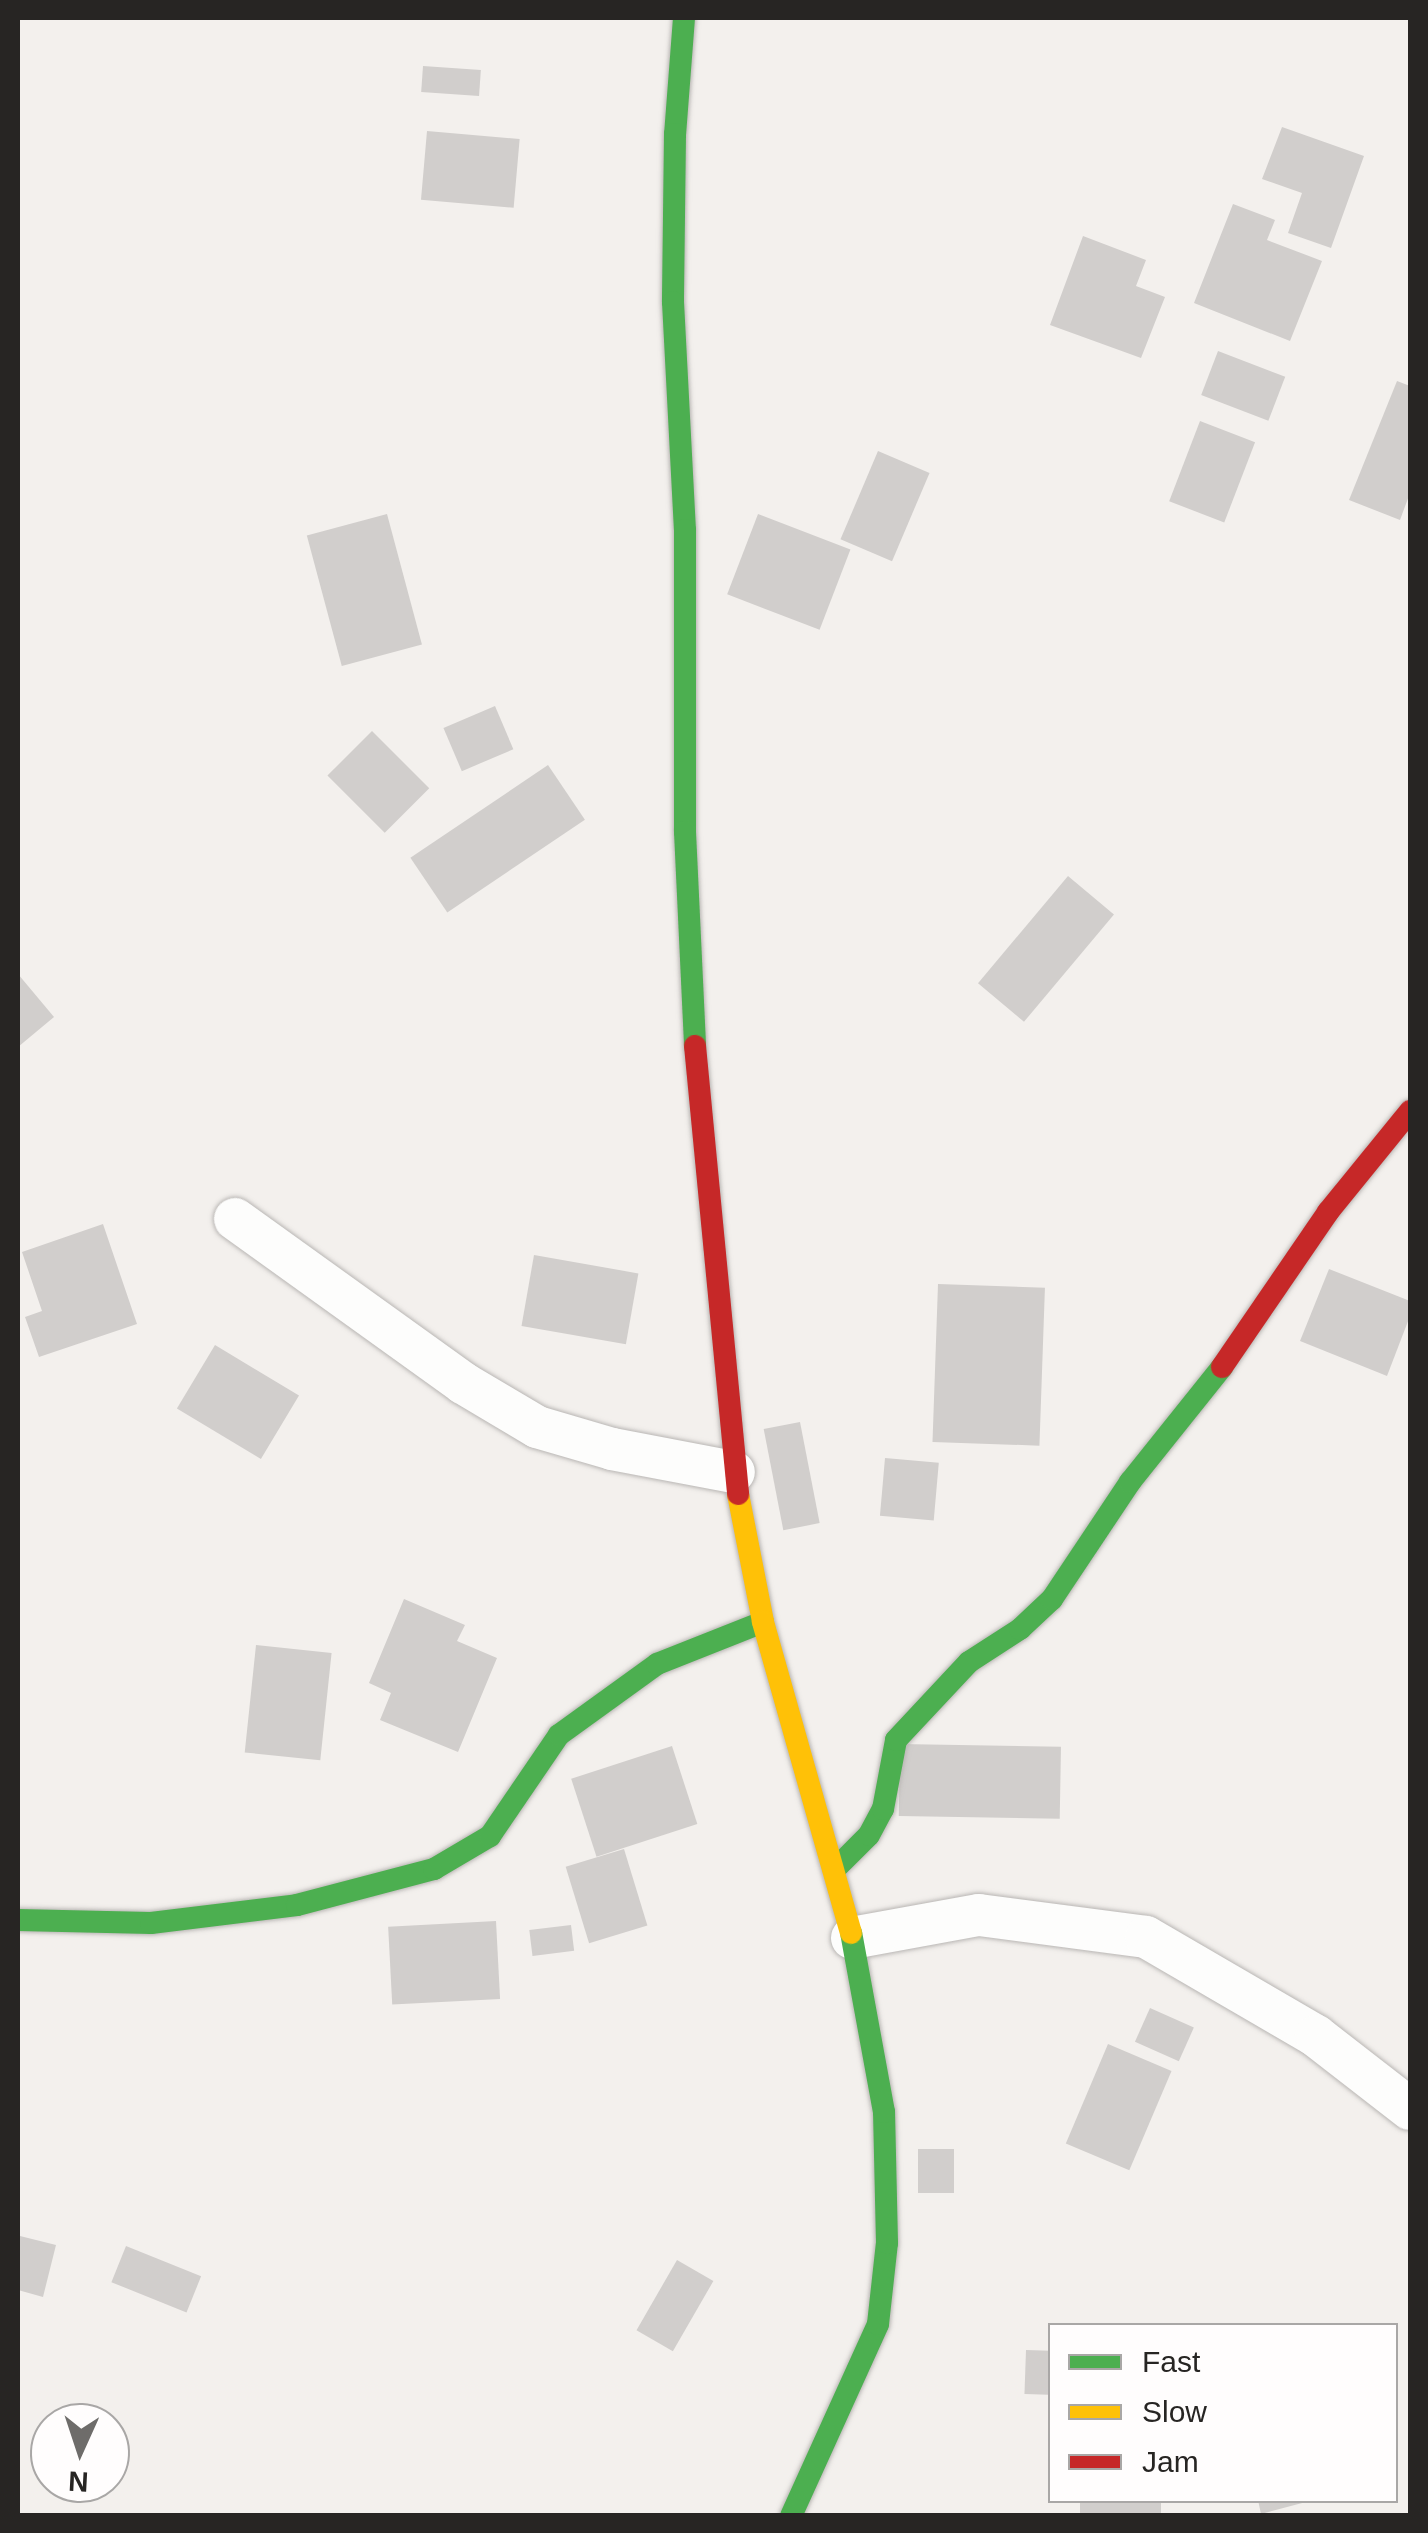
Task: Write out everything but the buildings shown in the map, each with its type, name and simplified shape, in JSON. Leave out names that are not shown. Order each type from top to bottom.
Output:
[{"type":"street","points":[[684,18],[676,134],[672,302],[685,530],[685,832],[696,1066],[734,1472],[763,1622],[852,1938],[884,2112],[886,2243],[878,2324],[791,2516]]},
{"type":"street","points":[[834,1870],[869,1835],[883,1809],[896,1740],[969,1662],[1020,1629],[1052,1599],[1130,1482],[1198,1402],[1328,1212],[1410,1111]]},
{"type":"street","points":[[236,1220],[463,1383],[537,1427],[612,1449],[734,1472]]},
{"type":"street","points":[[18,1920],[151,1923],[297,1905],[434,1869],[490,1836],[558,1735],[658,1664],[763,1622]]},
{"type":"street","points":[[852,1938],[979,1915],[1146,1938],[1316,2036],[1410,2109]]},
{"type":"traffic: fast","points":[[684,18],[675,134],[673,302],[685,530],[685,832],[695,1046]]},
{"type":"traffic: fast","points":[[834,1870],[869,1835],[883,1809],[896,1740],[969,1662],[1020,1629],[1052,1599],[1130,1482],[1222,1367]]},
{"type":"traffic: fast","points":[[18,1920],[151,1923],[297,1905],[434,1869],[490,1836],[559,1735],[657,1664],[763,1622]]},
{"type":"traffic: fast","points":[[791,2516],[878,2324],[887,2243],[884,2112],[851,1933]]},
{"type":"traffic: slow","points":[[738,1494],[763,1622],[851,1933]]},
{"type":"traffic: jam","points":[[695,1046],[738,1494]]},
{"type":"traffic: jam","points":[[1222,1367],[1328,1212],[1410,1111]]}]
